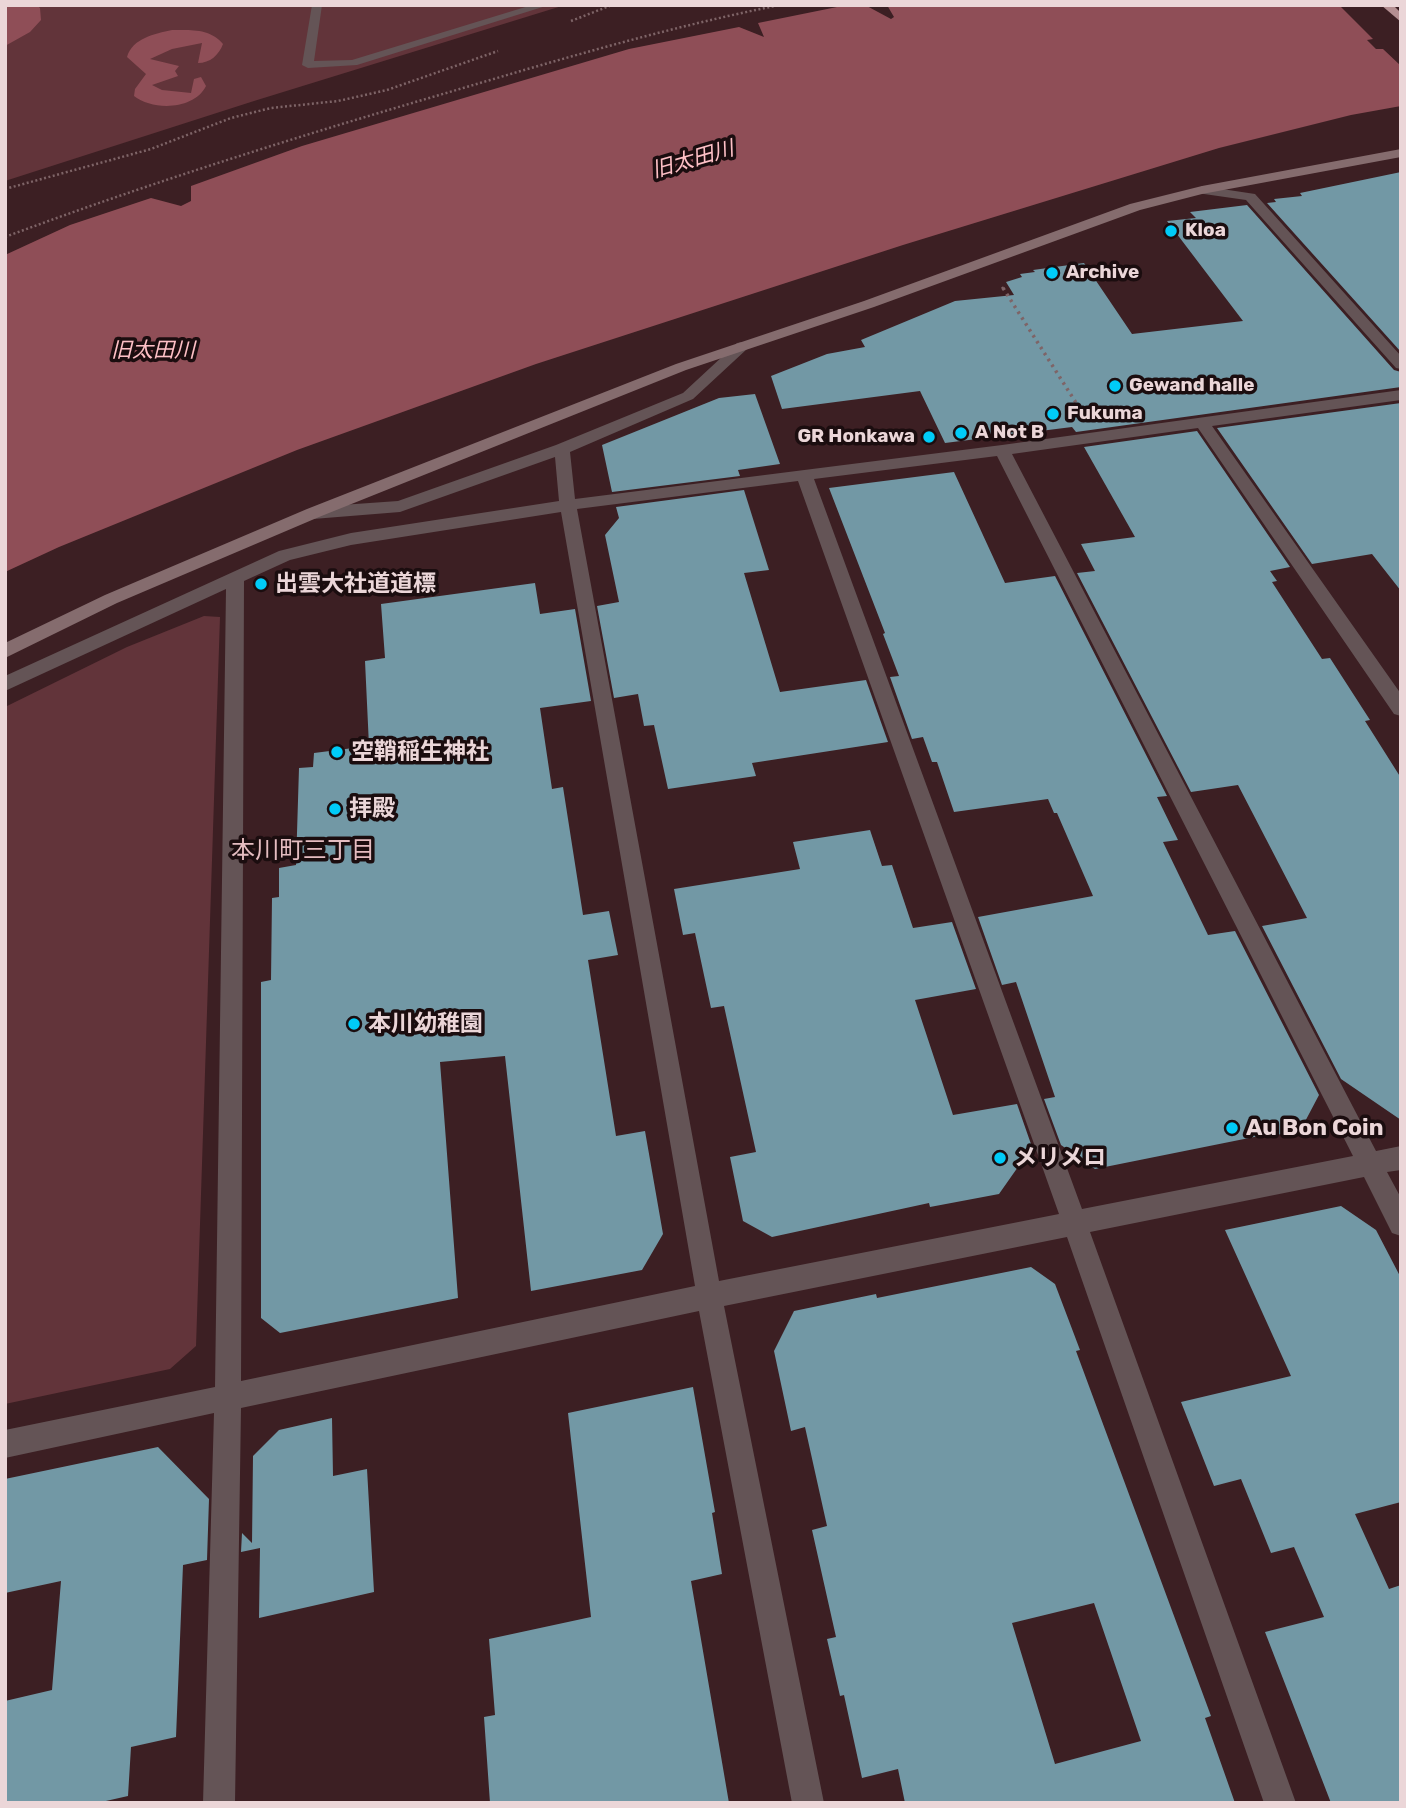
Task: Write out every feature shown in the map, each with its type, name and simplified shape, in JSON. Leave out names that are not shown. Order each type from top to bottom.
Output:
[{"type":"highway","points":[[1386,5],[1401,19]]},
{"type":"street","points":[[317,5],[308,65],[353,63],[544,5]]},
{"type":"street","points":[[5,650],[111,599],[313,513],[618,391],[869,304],[1135,206],[1202,190],[1401,153]]},
{"type":"street","points":[[1202,190],[1250,197],[1401,365]]},
{"type":"street","points":[[313,513],[400,506],[562,449],[688,396],[742,346]]},
{"type":"street","points":[[5,684],[285,555],[351,539],[568,505],[1002,450],[1401,395]]},
{"type":"street","points":[[1202,423],[1401,709]]},
{"type":"street","points":[[562,449],[568,505],[709,1296],[808,1803]]},
{"type":"street","points":[[1002,450],[1401,1224]]},
{"type":"street","points":[[804,475],[1075,1224],[1280,1803]]},
{"type":"street","points":[[219,1803],[228,1399],[235,579]]},
{"type":"street","points":[[5,1444],[709,1296],[1401,1158]]},
{"type":"path","points":[[569,22],[612,5]]},
{"type":"path","points":[[5,237],[87,206],[368,115],[682,25],[780,5]]},
{"type":"path","points":[[5,189],[151,149],[244,115],[271,108],[338,101],[387,89],[506,48]]},
{"type":"path","points":[[1002,287],[1097,437]]},
{"type":"shaded area","points":[[5,5],[565,5],[5,181]]},
{"type":"shaded area","points":[[204,616],[220,617],[196,1346],[170,1369],[5,1404],[5,707],[127,647]]},
{"type":"water","points":[[5,5],[37,5],[40,8],[41,20],[30,32],[5,46]]},
{"type":"water","name":"旧太田川","points":[[865,5],[891,19],[894,17],[887,5],[1401,5],[1401,106],[1351,115],[1219,148],[903,245],[536,364],[297,450],[59,547],[5,572],[5,255],[70,225],[151,198],[181,206],[191,201],[191,186],[302,146],[629,49],[739,27],[764,37],[758,23],[837,7]]},
{"type":"water","points":[[172,30],[206,33],[223,44],[214,58],[202,63],[198,63],[202,43],[172,49],[150,59],[179,66],[175,71],[178,76],[152,85],[162,90],[191,93],[194,79],[201,77],[206,86],[200,94],[183,104],[162,106],[142,101],[134,96],[135,89],[146,74],[127,57],[139,41]]},
{"type":"pier","points":[[1339,5],[1401,5],[1401,66],[1383,49],[1376,49],[1367,40],[1373,39]]},
{"type":"building","points":[[1401,172],[1401,352],[1267,203],[1276,202],[1274,199],[1302,196],[1300,193]]},
{"type":"building","points":[[1247,205],[1394,370],[1401,372],[1401,387],[1076,432],[1072,427],[945,443],[920,391],[782,409],[771,376],[827,354],[865,347],[861,340],[955,301],[1014,295],[1006,282],[1022,277],[1020,274],[1035,272],[1033,270],[1084,263],[1132,334],[1243,321],[1167,221],[1196,218],[1190,212]]},
{"type":"building","points":[[755,394],[780,464],[738,470],[740,476],[612,492],[602,445],[719,398]]},
{"type":"building","points":[[1401,403],[1401,591],[1372,554],[1312,564],[1217,428]]},
{"type":"building","points":[[1197,431],[1290,567],[1270,571],[1277,581],[1272,582],[1322,659],[1330,658],[1370,720],[1365,721],[1401,778],[1401,1120],[1341,1079],[1262,926],[1307,918],[1238,785],[1191,792],[1077,573],[1095,571],[1081,544],[1135,537],[1084,447]]},
{"type":"building","points":[[954,472],[1005,583],[1055,576],[1167,796],[1157,797],[1178,840],[1163,842],[1208,935],[1235,931],[1319,1095],[1300,1131],[1269,1134],[1095,1169],[1061,1145],[1044,1099],[1055,1097],[1016,982],[1002,985],[978,917],[1093,896],[1057,813],[1054,813],[1048,799],[954,812],[937,762],[932,762],[923,737],[912,739],[890,677],[899,676],[883,634],[885,633],[829,488]]},
{"type":"building","points":[[744,490],[769,570],[744,573],[780,692],[866,680],[888,742],[752,763],[756,776],[668,789],[654,725],[644,726],[638,694],[614,698],[597,606],[619,602],[605,535],[619,518],[616,507]]},
{"type":"building","points":[[535,583],[540,614],[575,609],[591,701],[540,708],[552,789],[563,787],[583,915],[609,911],[618,955],[588,960],[616,1136],[645,1131],[663,1234],[642,1270],[531,1291],[505,1056],[440,1062],[458,1298],[280,1333],[261,1318],[261,982],[271,980],[272,898],[279,897],[279,868],[296,865],[299,768],[313,767],[314,753],[369,746],[365,661],[385,658],[381,604]]},
{"type":"building","points":[[870,830],[882,866],[892,865],[913,928],[952,922],[976,989],[915,1000],[953,1115],[1017,1104],[1032,1147],[999,1194],[930,1207],[929,1203],[772,1237],[743,1221],[730,1157],[756,1152],[724,1006],[711,1008],[695,933],[683,935],[674,889],[800,869],[793,842]]},
{"type":"building","points":[[1341,1206],[1376,1230],[1401,1278],[1401,1502],[1355,1514],[1389,1589],[1401,1585],[1401,1803],[1331,1803],[1265,1632],[1324,1617],[1294,1547],[1271,1553],[1241,1479],[1214,1486],[1181,1402],[1291,1376],[1225,1230]]},
{"type":"building","points":[[1031,1267],[1055,1284],[1080,1350],[1076,1351],[1211,1716],[1205,1718],[1235,1803],[905,1803],[898,1769],[862,1778],[844,1695],[840,1696],[827,1639],[836,1637],[812,1530],[827,1526],[805,1427],[791,1431],[774,1351],[794,1311],[876,1294],[877,1298]],"holes":[[[1094,1603],[1141,1741],[1055,1764],[1012,1623]]]},
{"type":"building","points":[[693,1387],[715,1512],[712,1513],[722,1574],[691,1581],[729,1803],[490,1803],[484,1717],[495,1715],[489,1639],[591,1617],[568,1413]]},
{"type":"building","points":[[332,1418],[333,1476],[367,1469],[374,1592],[259,1618],[260,1548],[241,1552],[242,1533],[252,1543],[253,1456],[279,1430]]},
{"type":"building","points":[[158,1447],[209,1499],[207,1560],[183,1565],[176,1737],[131,1747],[128,1796],[97,1803],[5,1803],[5,1701],[52,1690],[61,1581],[5,1593],[5,1479]]},
{"type":"place","name":"Kloa","points":[[1171,231]]},
{"type":"place","name":"Archive","points":[[1052,273]]},
{"type":"place","name":"Gewand halle","points":[[1115,386]]},
{"type":"place","name":"Fukuma","points":[[1053,414]]},
{"type":"place","name":"A Not B","points":[[961,433]]},
{"type":"place","name":"GR Honkawa","points":[[929,437]]},
{"type":"place","name":"出雲大社道道標","points":[[261,584]]},
{"type":"place","name":"空鞘稲生神社","points":[[337,752]]},
{"type":"place","name":"拝殿","points":[[335,809]]},
{"type":"place","name":"本川幼稚園","points":[[354,1024]]},
{"type":"place","name":"Au Bon Coin","points":[[1232,1128]]},
{"type":"place","name":"メリメロ","points":[[1000,1158]]},
{"type":"district","name":"本川町三丁目","points":[[303,851]]}]
